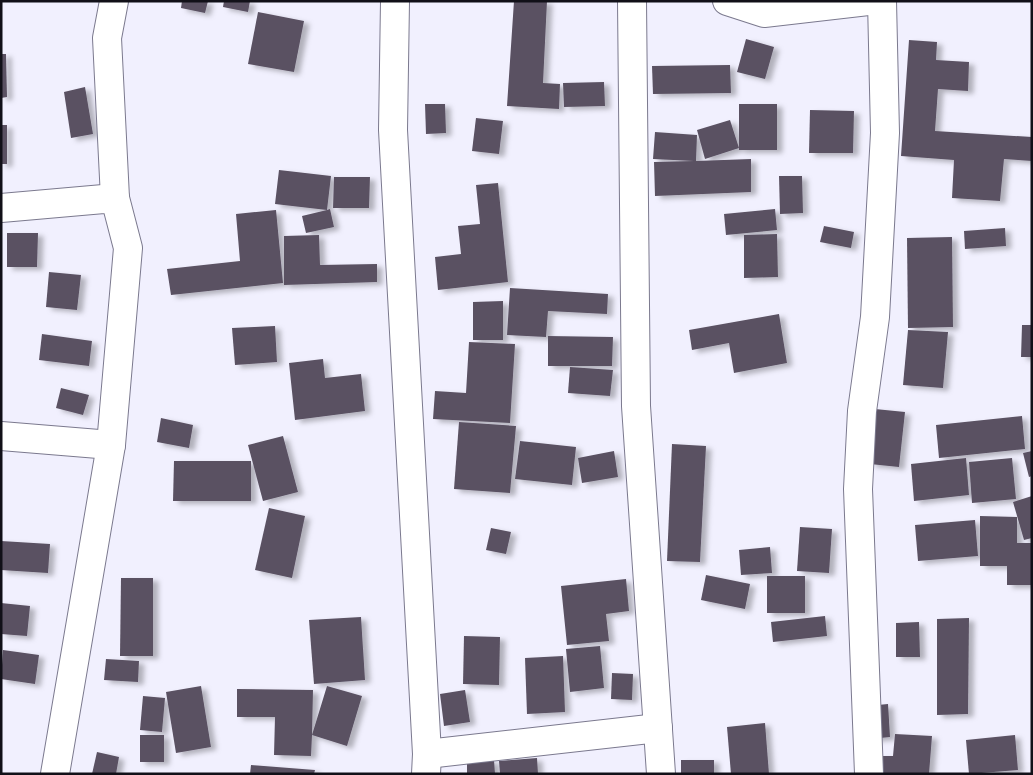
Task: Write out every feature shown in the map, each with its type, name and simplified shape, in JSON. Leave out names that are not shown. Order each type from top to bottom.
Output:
[{"type":"street","points":[[55,774],[111,445],[128,248],[114,198],[107,38],[114,1]]},
{"type":"street","points":[[395,1],[393,130],[426,764],[658,728]]},
{"type":"street","points":[[727,1],[764,14],[868,1]]},
{"type":"street","points":[[869,774],[858,489],[862,411],[875,317],[885,133],[882,1]]},
{"type":"street","points":[[635,2],[636,406],[661,774]]},
{"type":"street","points":[[1,208],[114,198]]},
{"type":"street","points":[[1,436],[111,445]]},
{"type":"building","points":[[182,1],[208,1],[205,13],[181,8]]},
{"type":"building","points":[[224,1],[250,1],[248,12],[223,7]]},
{"type":"building","points":[[514,1],[547,1],[543,83],[560,84],[559,109],[507,106]]},
{"type":"building","points":[[258,12],[304,21],[294,72],[248,64]]},
{"type":"building","points":[[746,39],[774,47],[765,79],[737,72]]},
{"type":"building","points":[[909,40],[937,42],[936,60],[969,62],[968,91],[938,89],[935,131],[1032,137],[1032,161],[1004,159],[1000,201],[952,198],[954,160],[901,156]]},
{"type":"building","points":[[1,54],[6,54],[7,97],[1,98]]},
{"type":"building","points":[[730,65],[731,93],[653,94],[652,66]]},
{"type":"building","points":[[604,82],[605,106],[564,107],[563,83]]},
{"type":"building","points":[[85,87],[93,134],[71,138],[64,92]]},
{"type":"building","points":[[425,104],[445,104],[446,133],[426,134]]},
{"type":"building","points":[[739,104],[777,104],[777,150],[739,150]]},
{"type":"building","points":[[810,110],[854,111],[853,153],[809,153]]},
{"type":"building","points":[[476,118],[503,121],[499,154],[472,151]]},
{"type":"building","points":[[730,120],[739,148],[705,159],[697,130]]},
{"type":"building","points":[[1,125],[7,125],[7,164],[1,164]]},
{"type":"building","points":[[655,132],[697,135],[696,161],[751,159],[751,192],[655,196],[654,162],[694,161],[653,159]]},
{"type":"building","points":[[279,170],[331,176],[327,210],[275,204]]},
{"type":"building","points":[[779,176],[802,176],[803,213],[780,214]]},
{"type":"building","points":[[334,177],[370,177],[369,208],[333,208]]},
{"type":"building","points":[[498,183],[508,282],[438,290],[435,257],[461,254],[458,226],[480,224],[476,185]]},
{"type":"building","points":[[330,209],[334,227],[306,233],[302,216]]},
{"type":"building","points":[[775,209],[777,230],[726,235],[724,214]]},
{"type":"building","points":[[276,210],[283,283],[171,295],[167,269],[240,261],[236,214]]},
{"type":"building","points":[[824,226],[854,232],[851,248],[820,242]]},
{"type":"building","points":[[1005,228],[1006,246],[965,249],[964,231]]},
{"type":"building","points":[[7,233],[38,233],[37,267],[7,267]]},
{"type":"building","points":[[777,234],[778,277],[744,278],[744,235]]},
{"type":"building","points":[[319,235],[320,265],[377,264],[377,282],[284,285],[284,236]]},
{"type":"building","points":[[952,237],[953,327],[908,328],[907,238]]},
{"type":"building","points":[[49,272],[81,275],[77,310],[46,307]]},
{"type":"building","points":[[510,288],[608,294],[607,314],[548,311],[546,337],[507,335]]},
{"type":"building","points":[[503,301],[503,340],[473,340],[473,302]]},
{"type":"building","points":[[779,314],[787,363],[734,373],[729,343],[692,350],[689,330]]},
{"type":"building","points":[[1022,325],[1032,325],[1032,357],[1021,357]]},
{"type":"building","points":[[275,326],[277,362],[235,365],[232,328]]},
{"type":"building","points":[[908,330],[948,332],[943,388],[903,385]]},
{"type":"building","points":[[42,334],[92,341],[89,366],[39,360]]},
{"type":"building","points":[[548,336],[613,337],[612,366],[548,366]]},
{"type":"building","points":[[469,342],[515,344],[510,423],[433,419],[435,391],[466,393]]},
{"type":"building","points":[[323,359],[325,378],[361,374],[365,411],[295,420],[289,363]]},
{"type":"building","points":[[570,367],[613,370],[610,396],[568,393]]},
{"type":"building","points":[[61,388],[89,395],[83,415],[56,408]]},
{"type":"building","points":[[875,409],[905,412],[899,467],[870,464]]},
{"type":"building","points":[[1022,416],[1025,449],[939,458],[936,425]]},
{"type":"building","points":[[161,418],[193,425],[189,448],[157,442]]},
{"type":"building","points":[[459,422],[516,426],[510,493],[454,489]]},
{"type":"building","points":[[283,436],[298,492],[263,501],[248,445]]},
{"type":"building","points":[[520,441],[576,447],[572,485],[515,479]]},
{"type":"building","points":[[672,444],[706,446],[700,562],[667,561]]},
{"type":"building","points":[[614,451],[618,477],[582,483],[578,458]]},
{"type":"building","points":[[1032,451],[1032,476],[1029,477],[1023,453]]},
{"type":"building","points":[[966,458],[969,495],[914,501],[911,464]]},
{"type":"building","points":[[1012,458],[1016,499],[972,503],[969,462]]},
{"type":"building","points":[[174,461],[251,461],[251,501],[173,501]]},
{"type":"building","points":[[1032,496],[1032,538],[1024,540],[1013,502]]},
{"type":"building","points":[[269,508],[305,516],[292,578],[255,570]]},
{"type":"building","points":[[980,516],[1017,517],[1017,543],[1032,543],[1032,585],[1007,585],[1007,566],[980,566]]},
{"type":"building","points":[[975,520],[978,556],[918,561],[915,525]]},
{"type":"building","points":[[800,527],[832,529],[829,573],[797,571]]},
{"type":"building","points":[[491,528],[511,532],[506,554],[486,550]]},
{"type":"building","points":[[1,541],[50,544],[48,573],[1,570]]},
{"type":"building","points":[[770,547],[772,573],[741,575],[739,550]]},
{"type":"building","points":[[706,575],[750,584],[745,609],[701,600]]},
{"type":"building","points":[[767,576],[805,576],[805,613],[767,613]]},
{"type":"building","points":[[121,578],[153,578],[153,656],[120,656]]},
{"type":"building","points":[[626,579],[629,611],[606,614],[609,641],[567,645],[561,586]]},
{"type":"building","points":[[1,603],[30,606],[27,636],[1,634]]},
{"type":"building","points":[[825,616],[827,636],[773,642],[771,622]]},
{"type":"building","points":[[361,617],[365,680],[314,684],[309,620]]},
{"type":"building","points":[[969,618],[968,714],[937,715],[937,619]]},
{"type":"building","points":[[919,622],[920,657],[896,657],[896,623]]},
{"type":"building","points":[[464,636],[500,637],[499,685],[463,684]]},
{"type":"building","points":[[600,646],[604,688],[570,692],[566,649]]},
{"type":"building","points":[[3,650],[39,655],[35,684],[1,679]]},
{"type":"building","points":[[563,656],[565,712],[527,714],[525,658]]},
{"type":"building","points":[[106,659],[139,661],[138,682],[104,680]]},
{"type":"building","points":[[612,673],[633,674],[632,700],[611,699]]},
{"type":"building","points":[[201,686],[211,747],[176,753],[166,692]]},
{"type":"building","points":[[327,686],[362,696],[347,746],[312,735]]},
{"type":"building","points":[[237,689],[313,690],[311,756],[274,755],[275,717],[237,717]]},
{"type":"building","points":[[465,690],[470,722],[444,726],[440,694]]},
{"type":"building","points":[[143,696],[165,698],[162,732],[140,730]]},
{"type":"building","points":[[888,704],[890,737],[870,739],[868,706]]},
{"type":"building","points":[[765,723],[769,774],[731,774],[727,727]]},
{"type":"building","points":[[895,734],[932,736],[929,774],[878,774],[880,756],[893,756]]},
{"type":"building","points":[[140,735],[164,735],[164,762],[140,762]]},
{"type":"building","points":[[1015,735],[1018,770],[969,774],[966,740]]},
{"type":"building","points":[[97,752],[119,757],[116,774],[92,774]]},
{"type":"building","points":[[537,758],[538,774],[500,774],[499,761]]},
{"type":"building","points":[[494,760],[495,774],[467,774],[467,761]]},
{"type":"building","points":[[681,760],[714,760],[714,774],[681,774]]},
{"type":"building","points":[[251,765],[315,770],[314,774],[250,774]]}]
